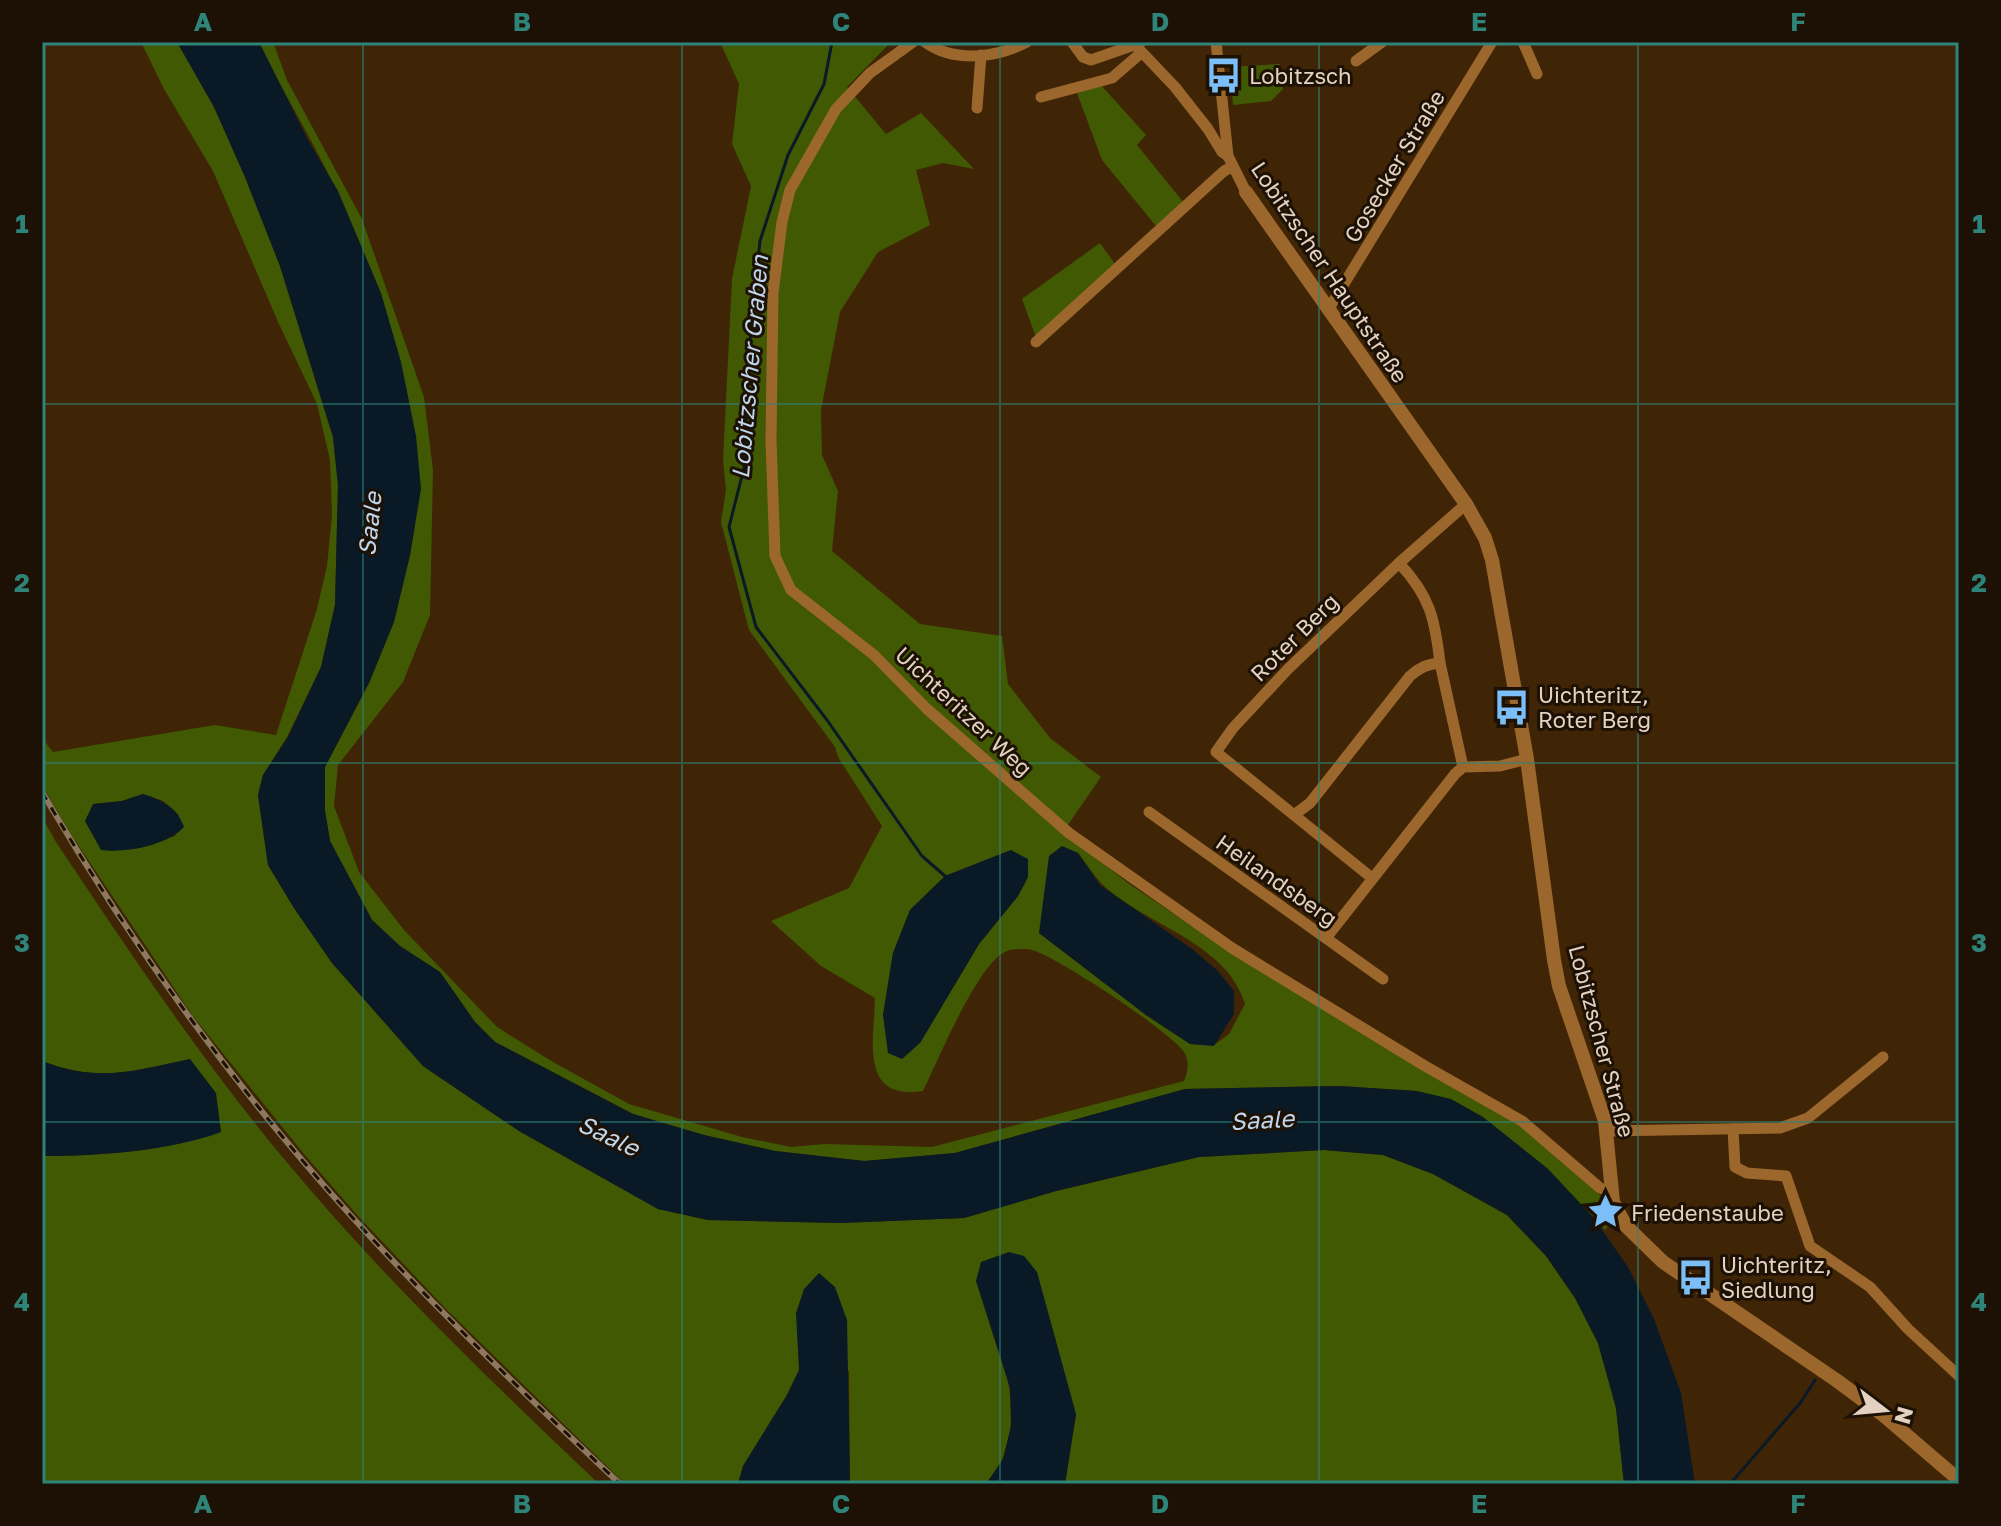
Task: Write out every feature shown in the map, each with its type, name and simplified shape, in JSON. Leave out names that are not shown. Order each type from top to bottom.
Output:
[{"type":"street","name":"Uichteritzer Weg","points":[[913,42],[870,73],[836,109],[790,190],[782,222],[773,293],[771,440],[775,556],[791,590],[874,655],[927,709],[1069,833],[1232,948],[1425,1066],[1522,1121],[1600,1188],[1611,1192]]},
{"type":"street","points":[[925,42],[949,55],[981,55],[1027,42]]},
{"type":"street","points":[[1072,42],[1083,57],[1091,60],[1139,47]]},
{"type":"street","name":"Lobitzscher Hauptstraße","points":[[1216,42],[1231,165],[1246,192],[1466,504]]},
{"type":"street","points":[[1356,61],[1382,42]]},
{"type":"street","name":"Gosecker Straße","points":[[1328,310],[1492,42]]},
{"type":"street","points":[[1523,42],[1537,74]]},
{"type":"street","points":[[1041,97],[1106,81],[1119,73],[1139,47]]},
{"type":"street","points":[[1036,342],[1231,165],[1208,129],[1139,47]]},
{"type":"street","points":[[977,108],[981,55]]},
{"type":"street","name":"Lobitzscher Straße","points":[[1466,504],[1485,538],[1492,560],[1527,759],[1557,973],[1607,1131],[1611,1192],[1618,1214],[1649,1251],[1859,1397],[1959,1480]]},
{"type":"street","points":[[1463,767],[1431,608],[1399,563],[1466,504]]},
{"type":"street","name":"Roter Berg","points":[[1372,878],[1216,752],[1233,728],[1288,669],[1399,563]]},
{"type":"street","points":[[1294,815],[1310,803],[1410,676],[1418,669],[1440,663]]},
{"type":"street","points":[[1326,938],[1463,767],[1500,766],[1527,759]]},
{"type":"street","name":"Heilandsberg","points":[[1149,812],[1383,979]]},
{"type":"street","points":[[1607,1131],[1780,1128],[1808,1118],[1883,1057]]},
{"type":"street","points":[[1733,1129],[1735,1167],[1747,1173],[1786,1176],[1810,1246],[1870,1287],[1908,1329],[1959,1376]]},
{"type":"green space","points":[[141,42],[177,42],[214,107],[280,266],[333,437],[338,485],[335,605],[321,667],[287,737],[263,775],[258,795],[268,865],[332,963],[423,1066],[519,1131],[658,1209],[708,1220],[840,1223],[964,1218],[1056,1191],[1199,1157],[1324,1150],[1383,1155],[1433,1174],[1507,1215],[1546,1256],[1575,1298],[1598,1343],[1616,1408],[1624,1484],[1065,1484],[1076,1414],[976,1281],[999,1346],[1010,1390],[1009,1435],[998,1468],[986,1484],[850,1484],[849,1371],[799,1348],[799,1370],[743,1466],[738,1484],[625,1484],[447,1310],[304,1154],[192,1015],[70,833],[42,785],[42,738],[53,752],[215,725],[276,735],[317,609],[327,566],[332,515],[330,460],[317,404],[213,171],[164,89]],"holes":[[[143,794],[163,801],[179,815],[175,836],[110,851],[93,804],[122,801]]]},
{"type":"green space","points":[[259,42],[273,42],[287,80],[362,219],[424,397],[433,470],[430,615],[403,682],[338,765],[334,806],[359,872],[404,930],[497,1027],[629,1104],[742,1137],[791,1147],[825,1144],[932,1147],[1184,1081],[1187,1074],[1186,1055],[1158,1028],[1064,966],[1045,955],[1023,949],[1007,951],[984,973],[960,1014],[923,1091],[903,1092],[888,1087],[879,1077],[875,1064],[875,998],[821,966],[771,921],[849,888],[882,826],[838,757],[835,747],[749,630],[721,522],[726,490],[723,460],[732,279],[751,186],[732,144],[739,84],[720,42],[891,42],[847,87],[886,134],[921,113],[974,169],[943,163],[916,170],[930,225],[878,252],[840,312],[821,410],[822,455],[838,491],[832,551],[920,624],[1002,636],[1008,684],[1050,738],[1101,777],[1063,832],[1128,883],[1230,952],[1519,1125],[1609,1203],[1615,1218],[1605,1230],[1547,1168],[1417,1091],[1339,1086],[1185,1089],[955,1153],[864,1161],[775,1151],[704,1135],[633,1114],[495,1042],[475,1022],[440,972],[400,946],[372,920],[330,841],[325,811],[325,767],[369,683],[394,621],[415,525],[352,226],[331,179]],"holes":[[[1011,850],[1028,877],[1018,896],[979,944],[920,1043],[883,1015],[893,953],[910,910],[945,876]],[[1078,853],[1101,883],[1119,898],[1203,949],[1221,965],[1235,982],[1245,1004],[1229,1034],[1214,1045],[1190,1044],[1146,1015],[1039,933]]]},
{"type":"green space","points":[[1280,64],[1283,89],[1271,101],[1233,105],[1230,67]]},
{"type":"green space","points":[[1100,84],[1146,135],[1137,145],[1184,203],[1156,226],[1102,160],[1077,93]]},
{"type":"green space","points":[[1100,243],[1115,264],[1036,337],[1022,299]]},
{"type":"green space","points":[[42,817],[168,1007],[290,1166],[401,1290],[599,1484],[42,1484],[42,1156],[133,1151],[180,1143],[221,1131],[190,1059],[116,1073],[81,1072],[42,1061]]},
{"type":"water","name":"Saale","points":[[177,42],[259,42],[308,140],[338,191],[381,293],[401,362],[416,436],[421,489],[394,622],[369,683],[325,767],[325,811],[330,841],[372,920],[400,946],[440,972],[475,1022],[495,1042],[633,1114],[704,1135],[775,1151],[864,1161],[955,1153],[1185,1089],[1339,1086],[1417,1091],[1451,1099],[1483,1117],[1547,1168],[1593,1217],[1628,1267],[1654,1319],[1681,1393],[1695,1484],[1624,1484],[1616,1408],[1598,1343],[1575,1298],[1546,1256],[1507,1215],[1433,1174],[1383,1155],[1324,1150],[1199,1157],[1056,1191],[964,1218],[840,1223],[708,1220],[658,1209],[519,1131],[423,1066],[332,963],[268,865],[258,795],[263,775],[288,737],[321,667],[335,605],[338,485],[333,437],[280,266],[245,177],[214,107]]},
{"type":"water","points":[[143,794],[168,805],[184,827],[167,839],[145,847],[101,850],[85,821],[93,804],[122,801]]},
{"type":"water","points":[[1062,846],[1078,853],[1100,885],[1192,949],[1218,971],[1234,991],[1234,1014],[1214,1046],[1190,1044],[1146,1015],[1039,933],[1049,856]]},
{"type":"water","points":[[1011,850],[1028,859],[1028,877],[1018,896],[979,944],[920,1043],[902,1059],[888,1053],[883,1015],[893,953],[910,910],[945,876]]},
{"type":"water","points":[[190,1059],[216,1093],[221,1132],[179,1144],[133,1151],[42,1156],[42,1061],[81,1072],[116,1073]]},
{"type":"water","points":[[1009,1252],[1024,1256],[1037,1272],[1076,1414],[1065,1484],[986,1484],[1003,1459],[1011,1426],[1010,1388],[976,1281],[981,1262]]},
{"type":"water","points":[[819,1273],[835,1287],[847,1320],[850,1484],[738,1484],[743,1466],[799,1370],[796,1313],[804,1289]]},
{"type":"waterway","name":"Lobitzscher Graben","points":[[832,42],[824,84],[788,155],[760,241],[750,340],[744,468],[729,527],[756,627],[827,720],[922,856],[945,876]]},
{"type":"waterway","points":[[1730,1484],[1801,1402],[1815,1380]]},
{"type":"railway","points":[[42,792],[148,959],[226,1066],[309,1169],[451,1320],[620,1484]]},
{"type":"place","name":"Lobitzsch","points":[[1223,75]]},
{"type":"place","name":"Uichteritz, Roter Berg","points":[[1512,707]]},
{"type":"place","name":"Friedenstaube","points":[[1605,1212]]},
{"type":"place","name":"Uichteritz, Siedlung","points":[[1695,1277]]}]
